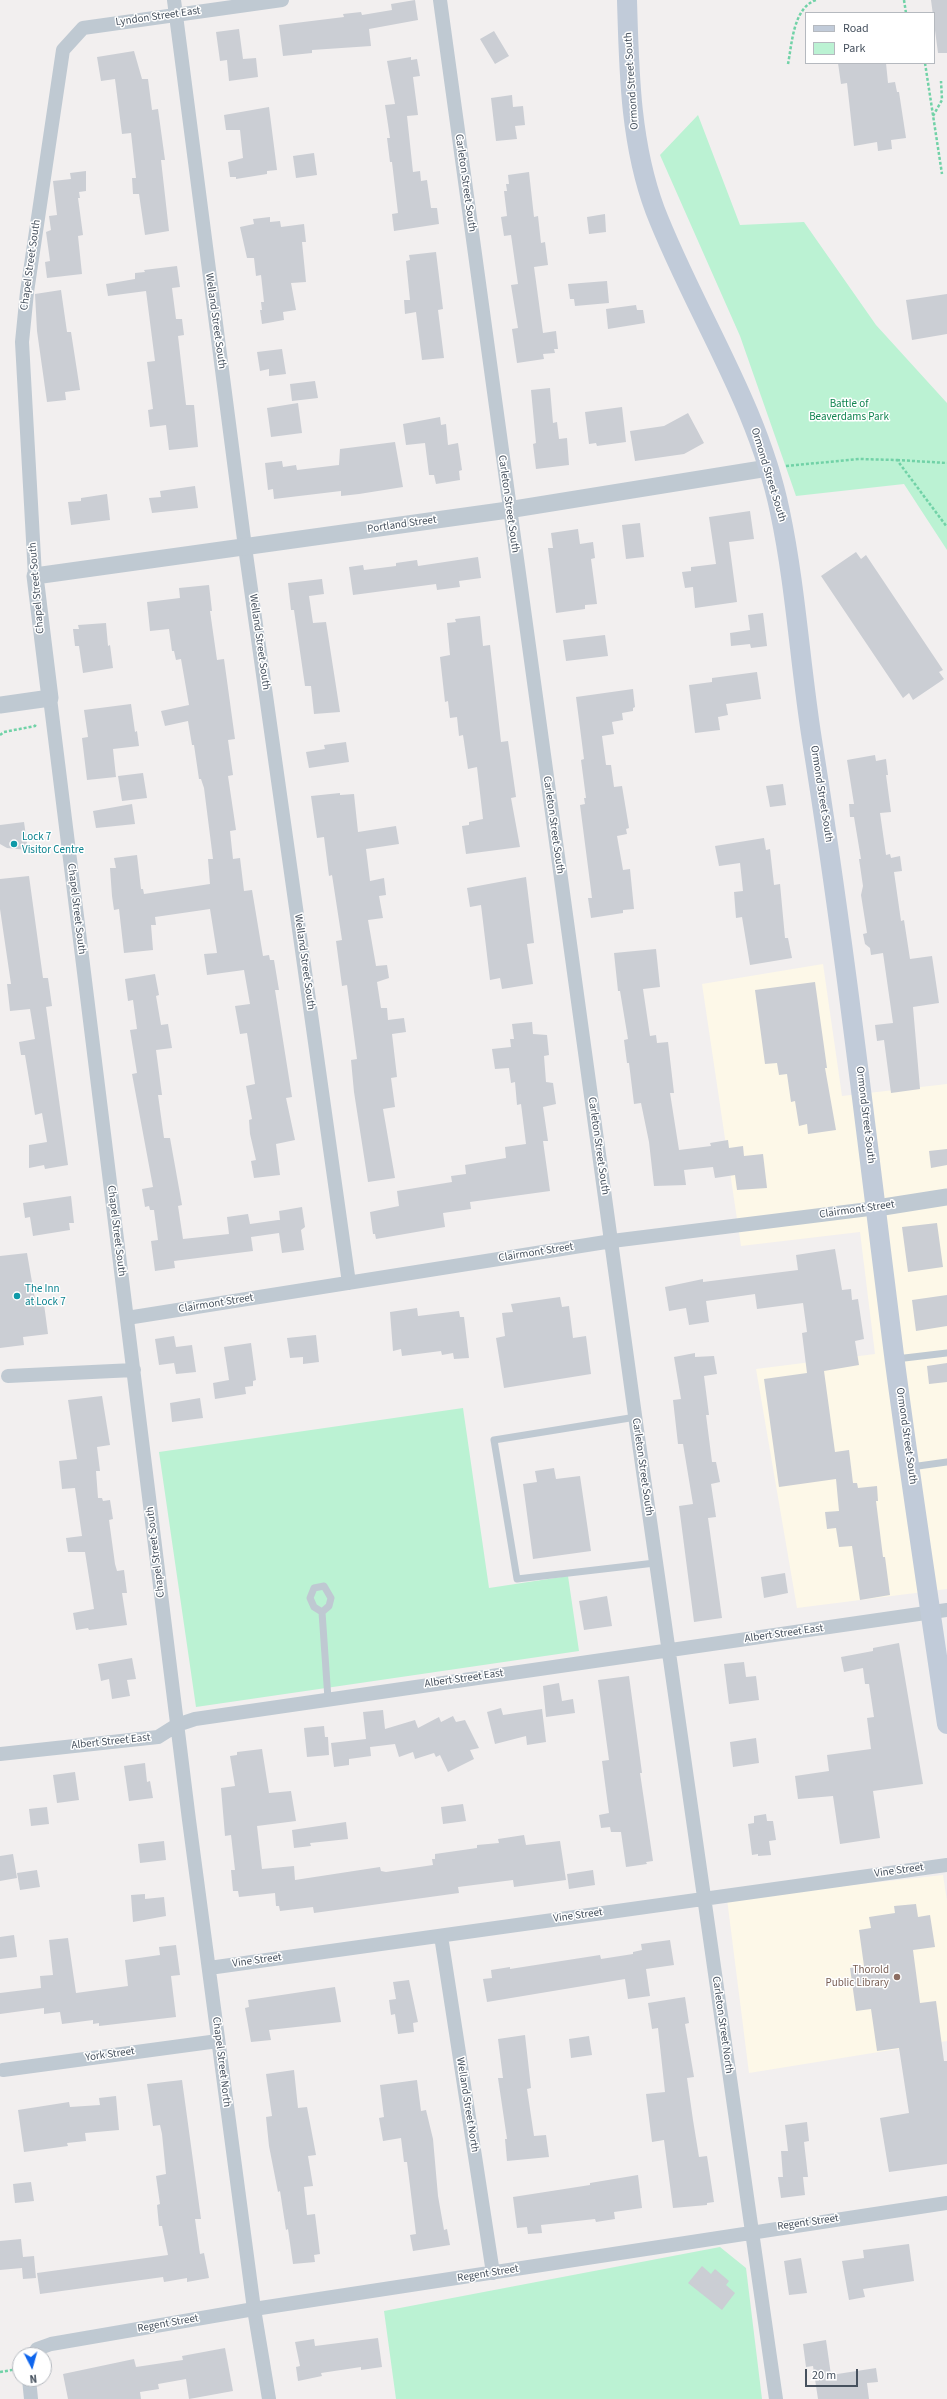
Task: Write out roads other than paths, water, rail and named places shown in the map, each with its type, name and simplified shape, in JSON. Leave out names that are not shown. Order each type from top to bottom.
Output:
[{"type":"main road","name":"Ormond Street South","points":[[627,0],[634,124],[648,186],[670,244],[740,392],[768,468],[779,506],[788,550],[811,734],[833,870],[895,1359],[911,1467],[939,1611],[947,1724]]},
{"type":"street","name":"Welland Street South","points":[[174,0],[245,547],[349,1282]]},
{"type":"street","name":"Lyndon Street East","points":[[82,28],[282,0]]},
{"type":"street","name":"Carleton Street South","points":[[440,0],[508,510],[612,1241],[668,1650]]},
{"type":"street","name":"Chapel Street South","points":[[82,28],[63,50],[27,292],[22,342],[31,509],[35,576],[177,1725]]},
{"type":"street","name":"Portland Street","points":[[35,576],[508,510],[768,468]]},
{"type":"street","points":[[0,704],[50,698]]},
{"type":"street","name":"Clairmont Street","points":[[127,1318],[612,1241],[876,1208],[947,1197]]},
{"type":"street","points":[[8,1376],[134,1370]]},
{"type":"street","name":"Albert Street East","points":[[0,1754],[158,1737],[177,1725],[196,1719],[939,1611]]},
{"type":"street","name":"Carleton Street North","points":[[668,1650],[776,2399]]},
{"type":"street","name":"Chapel Street North","points":[[177,1725],[254,2309],[269,2399]]},
{"type":"street","name":"Vine Street","points":[[209,1968],[947,1865]]},
{"type":"street","name":"Welland Street North","points":[[441,1936],[493,2273]]},
{"type":"street","name":"York Street","points":[[3,2070],[218,2041]]},
{"type":"street","name":"Regent Street","points":[[43,2347],[51,2344],[254,2309],[947,2203]]},
{"type":"street","points":[[30,2387],[31,2399]]},
{"type":"lane","points":[[895,1359],[947,1353]]},
{"type":"lane","points":[[636,1417],[494,1440],[517,1579],[655,1563]]},
{"type":"lane","points":[[911,1467],[947,1462]]},
{"type":"lane","points":[[322,1612],[328,1699]]},
{"type":"place","name":"Lock 7 Visitor Centre","points":[[14,844]]},
{"type":"place","name":"The Inn at Lock 7","points":[[17,1296]]},
{"type":"place","name":"Thorold Public Library","points":[[897,1977]]},
{"type":"park label","name":"Battle of Beaverdams Park","points":[[849,411]]}]
